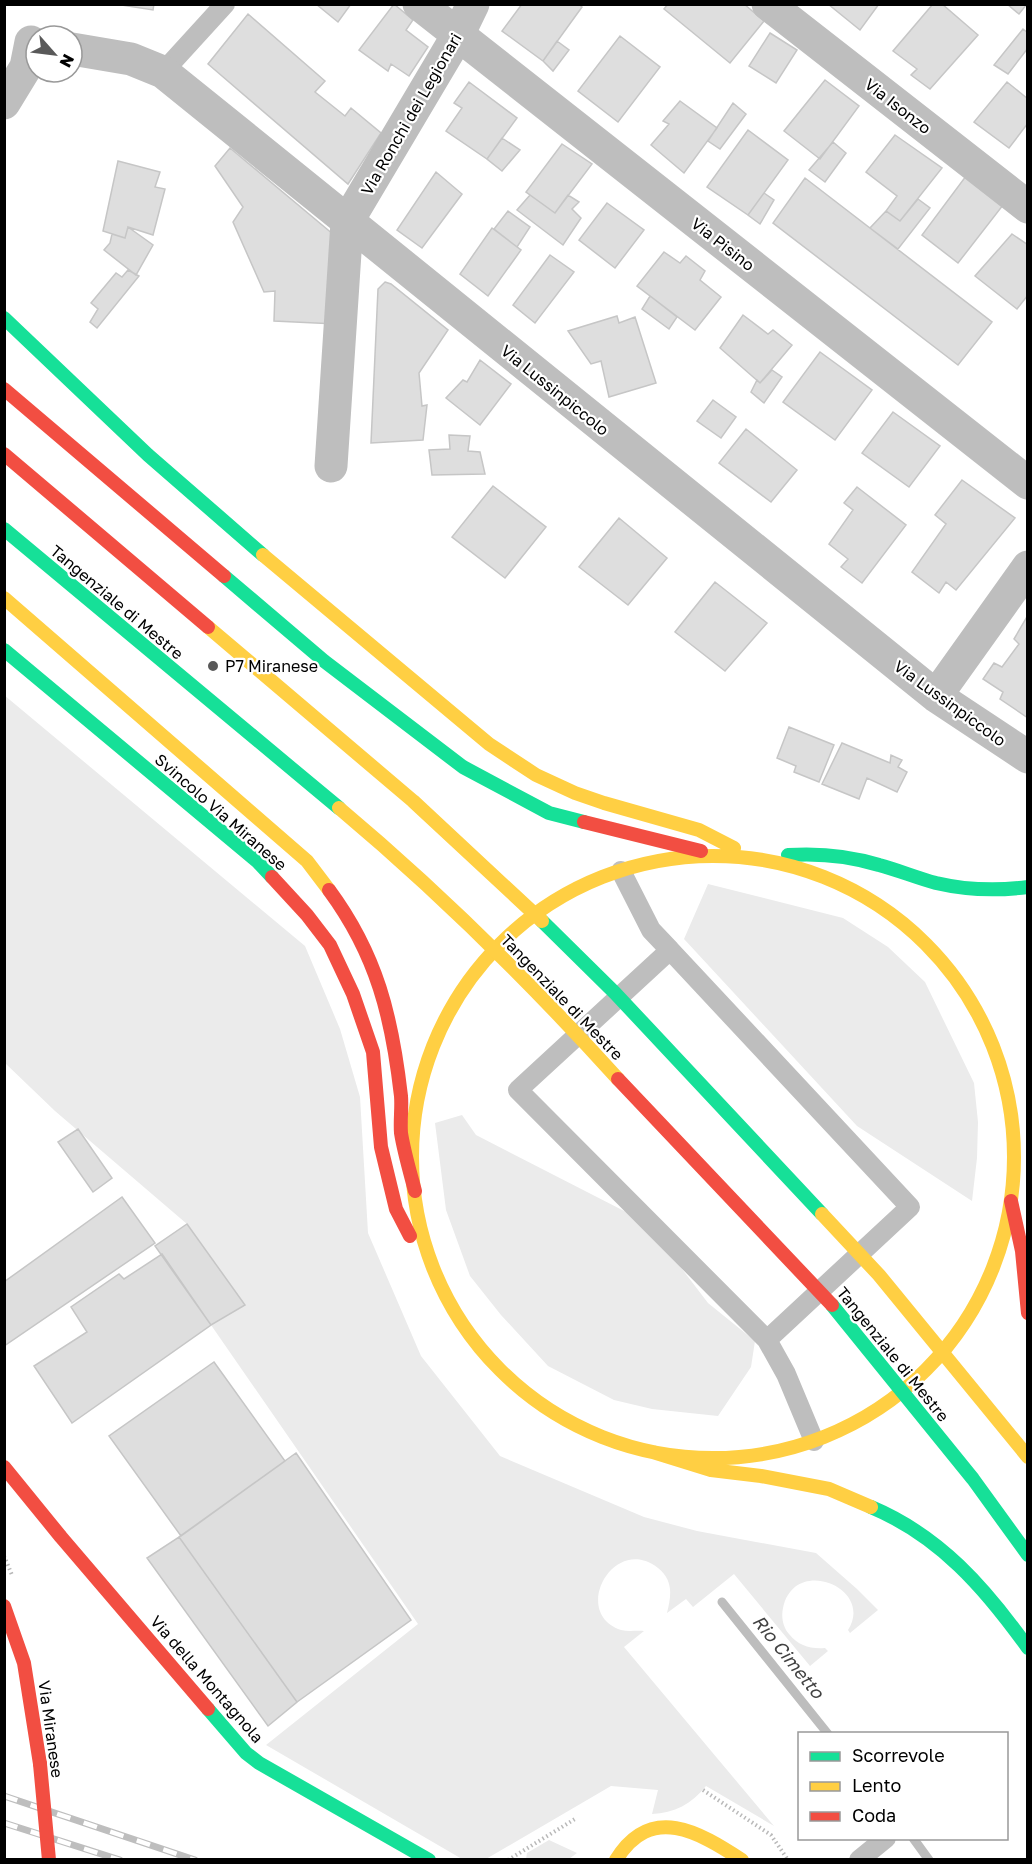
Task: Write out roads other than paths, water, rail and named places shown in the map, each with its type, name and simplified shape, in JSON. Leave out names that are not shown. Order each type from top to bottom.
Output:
[{"type":"main road","points":[[4,318],[165,470],[240,536],[489,744],[536,775],[575,793],[699,830],[744,854]]},
{"type":"main road","points":[[4,389],[324,661],[463,767],[549,813],[701,851],[764,857],[807,870],[853,889],[894,915],[931,948],[962,986],[986,1028],[1003,1074],[1012,1122],[1014,1172],[1011,1201],[998,1253],[976,1303],[945,1348],[907,1386],[863,1418],[814,1440],[761,1454],[707,1458],[653,1452]]},
{"type":"main road","points":[[4,454],[404,793],[521,900],[615,993],[879,1275],[1028,1457]]},
{"type":"main road","name":"Tangenziale di Mestre","points":[[4,529],[365,830],[475,931],[572,1028],[665,1130],[843,1316],[973,1479],[1028,1555]]},
{"type":"main road","points":[[4,598],[307,861],[349,917],[378,978],[393,1035],[401,1099],[401,1132],[416,1191],[431,1276]]},
{"type":"main road","name":"Svincolo Via Miranese","points":[[4,650],[257,861],[307,915],[330,945],[353,994],[373,1052],[381,1147],[396,1209],[457,1322],[487,1358],[522,1389],[571,1421],[606,1438],[653,1452]]},
{"type":"main road","points":[[416,1191],[414,1136],[423,1081],[442,1029],[466,987],[497,949],[534,916],[576,890],[621,871],[701,851]]},
{"type":"main road","points":[[764,857],[811,853],[862,860],[937,883],[1012,890],[1028,887]]},
{"type":"main road","points":[[1014,1172],[1028,1135]]},
{"type":"main road","points":[[1011,1201],[1022,1251],[1028,1313]]},
{"type":"main road","points":[[653,1452],[711,1470],[761,1476],[829,1489],[893,1516],[945,1551],[998,1606],[1028,1648]]},
{"type":"main road","name":"Via della Montagnola","points":[[4,1467],[54,1529],[246,1753],[429,1860]]},
{"type":"main road","name":"Via Miranese","points":[[4,1606],[24,1663],[40,1764],[50,1860]]},
{"type":"main road","points":[[616,1860],[636,1837],[664,1826],[683,1827],[703,1836],[742,1860]]},
{"type":"main road","points":[[601,1860],[625,1847]]},
{"type":"street","name":"Via Pisino","points":[[419,4],[1028,483]]},
{"type":"street","name":"Via Ronchi dei Legionari","points":[[347,222],[458,35],[473,4]]},
{"type":"street","name":"Via Isonzo","points":[[768,4],[1028,207]]},
{"type":"street","name":"Via Lussinpiccolo","points":[[84,51],[131,59],[163,72],[936,696],[1028,757]]},
{"type":"street","points":[[4,103],[24,72]]},
{"type":"street","points":[[331,466],[347,222]]},
{"type":"street","points":[[936,696],[1028,567]]},
{"type":"lane","points":[[163,72],[225,4]]},
{"type":"lane","points":[[621,871],[651,930],[910,1207],[767,1340]]},
{"type":"lane","points":[[670,950],[518,1090],[767,1340],[786,1374],[814,1440]]},
{"type":"lane","points":[[859,1860],[880,1843]]},
{"type":"waterway","name":"Rio Cimetto","points":[[722,1602],[826,1732]]},
{"type":"waterway","name":"Rio Cimetto","points":[[914,1840],[929,1860]]},
{"type":"railway","points":[[4,1796],[195,1860]]},
{"type":"railway","points":[[4,1823],[120,1860]]},
{"type":"place","name":"P7 Miranese","points":[[213,666]]}]
